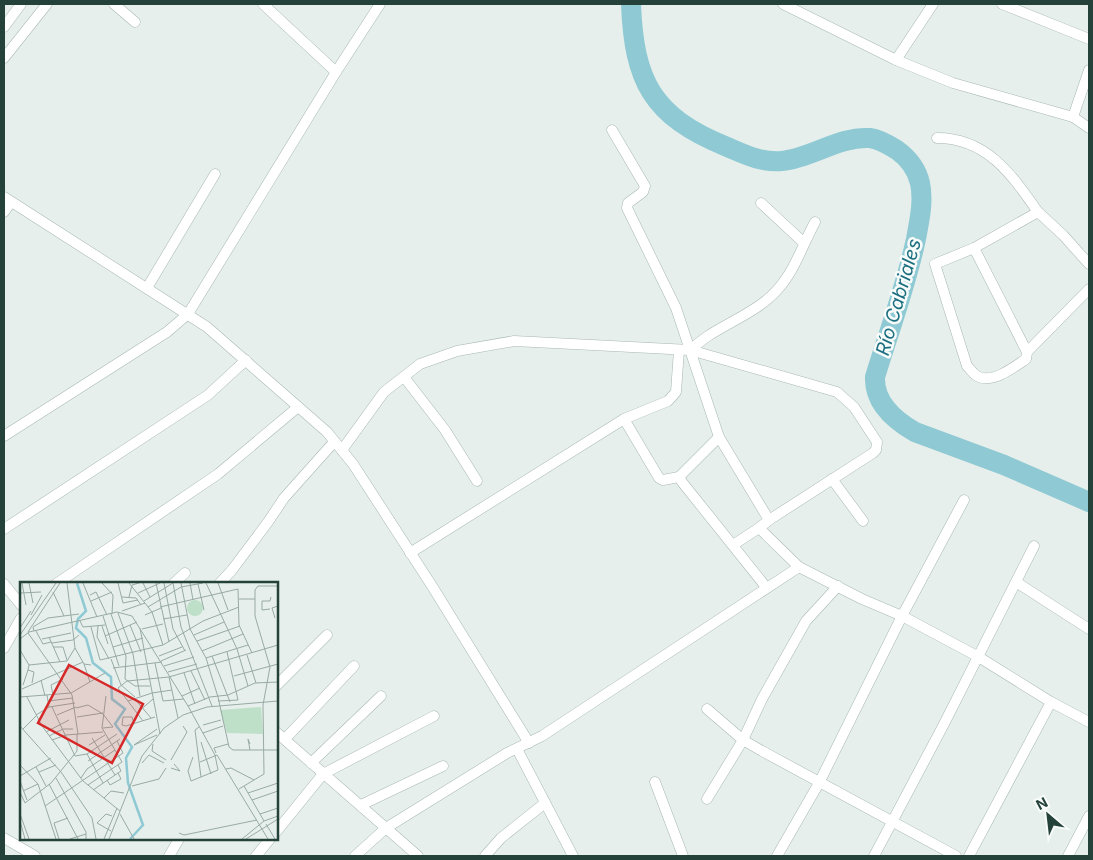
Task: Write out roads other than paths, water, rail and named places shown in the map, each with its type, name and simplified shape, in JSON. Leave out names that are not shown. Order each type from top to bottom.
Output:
[{"type":"street","points":[[4,26],[21,4]]},
{"type":"street","points":[[4,58],[47,4]]},
{"type":"street","points":[[114,4],[135,22]]},
{"type":"street","points":[[263,4],[336,72]]},
{"type":"street","points":[[4,436],[167,332],[188,314],[336,72],[380,4]]},
{"type":"street","points":[[783,4],[896,60],[953,83],[1073,117],[1089,128]]},
{"type":"street","points":[[896,60],[933,4]]},
{"type":"street","points":[[1002,4],[1089,39]]},
{"type":"street","points":[[1073,117],[1089,70]]},
{"type":"street","points":[[612,130],[645,186],[643,192],[628,203],[627,208],[676,308],[719,437],[769,520]]},
{"type":"street","points":[[937,138],[952,138],[978,148],[997,161],[1013,176],[1038,212],[1064,235],[1089,264]]},
{"type":"street","points":[[147,288],[215,174]]},
{"type":"street","points":[[4,212],[7,199],[188,314],[207,327],[246,360],[327,432],[353,464],[529,743]]},
{"type":"street","points":[[761,202],[804,243]]},
{"type":"street","points":[[974,248],[1027,352],[1026,359],[1005,374],[985,378],[978,377],[967,366],[934,265],[974,248],[1038,212]]},
{"type":"street","points":[[690,350],[706,337],[762,304],[778,290],[794,267],[804,243],[816,222]]},
{"type":"street","points":[[1027,352],[1089,289]]},
{"type":"street","points":[[221,582],[263,529],[284,498],[338,446],[384,392],[420,364],[457,351],[514,341],[690,350],[838,392],[854,408],[877,442],[873,453],[733,545]]},
{"type":"street","points":[[410,553],[624,419],[668,401],[676,392],[679,350]]},
{"type":"street","points":[[4,529],[208,395],[246,360]]},
{"type":"street","points":[[404,376],[445,430],[477,481]]},
{"type":"street","points":[[60,582],[218,474],[298,407]]},
{"type":"street","points":[[624,419],[659,478],[663,480],[679,477],[719,437]]},
{"type":"street","points":[[679,477],[766,587]]},
{"type":"street","points":[[832,479],[863,520]]},
{"type":"street","points":[[777,856],[819,783],[902,616],[964,500]]},
{"type":"street","points":[[759,528],[799,567],[902,616],[977,656],[1051,702],[1089,722]]},
{"type":"street","points":[[874,856],[1034,546]]},
{"type":"street","points":[[355,856],[386,828],[507,753],[542,736],[799,567]]},
{"type":"street","points":[[175,582],[186,573]]},
{"type":"street","points":[[1016,582],[1089,629]]},
{"type":"street","points":[[4,584],[20,604]]},
{"type":"street","points":[[707,799],[743,740],[762,698],[806,622],[838,586]]},
{"type":"street","points":[[4,648],[20,620]]},
{"type":"street","points":[[278,684],[327,635]]},
{"type":"street","points":[[354,666],[280,736],[361,804],[418,856]]},
{"type":"street","points":[[311,763],[381,696]]},
{"type":"street","points":[[969,856],[1051,702]]},
{"type":"street","points":[[707,709],[743,740],[956,856]]},
{"type":"street","points":[[278,830],[323,774],[434,716]]},
{"type":"street","points":[[517,749],[573,856]]},
{"type":"street","points":[[361,804],[443,766]]},
{"type":"street","points":[[655,782],[683,856]]},
{"type":"street","points":[[485,856],[501,838],[545,804]]},
{"type":"street","points":[[1068,856],[1089,816]]},
{"type":"street","points":[[4,838],[35,856]]},
{"type":"street","points":[[170,856],[178,840]]},
{"type":"street","points":[[256,856],[269,840]]},
{"type":"waterway","name":"Río Cabriales","points":[[631,4],[637,54],[643,75],[652,93],[664,108],[680,122],[700,134],[746,155],[767,161],[793,159],[847,140],[859,138],[870,138],[880,141],[897,150],[905,157],[919,178],[921,212],[907,274],[875,377],[878,394],[882,402],[893,416],[915,432],[1004,465],[1089,502]]}]
